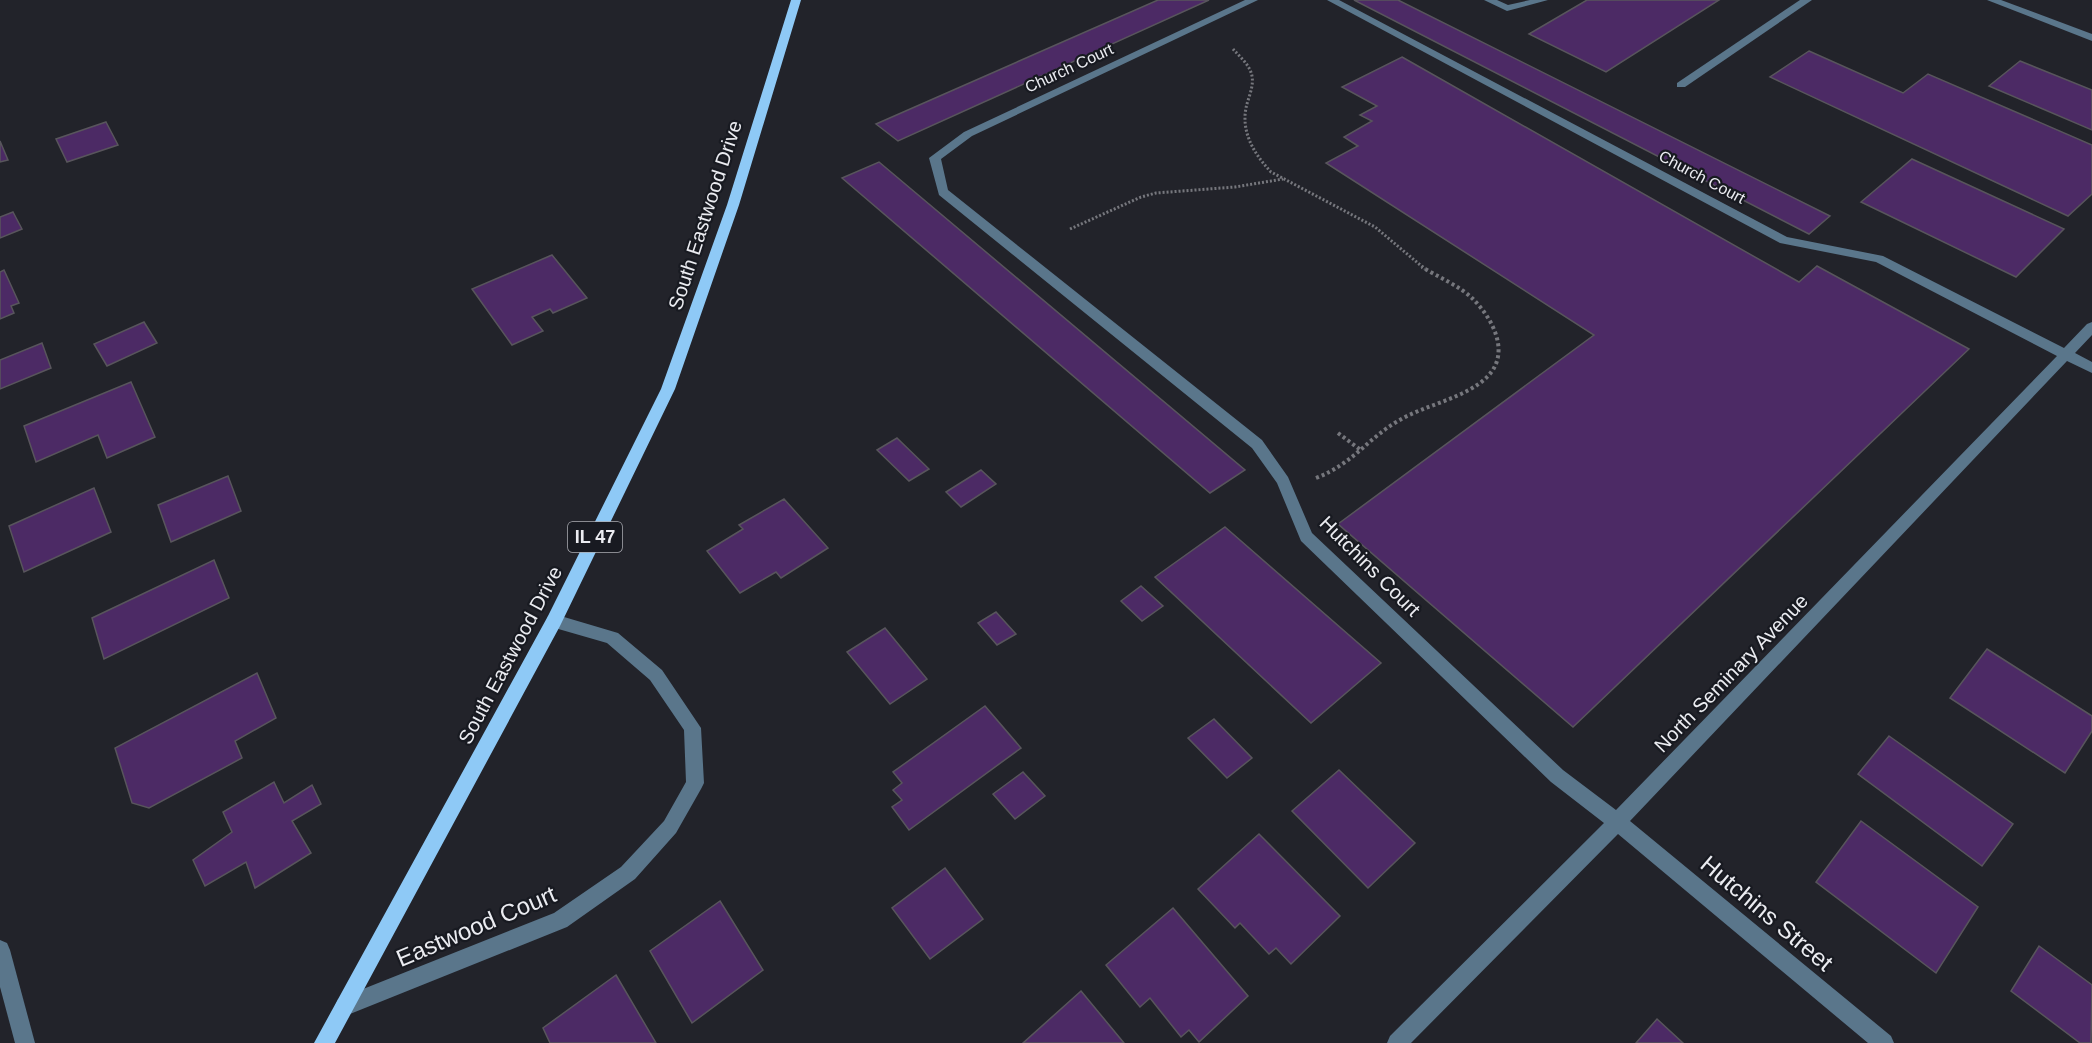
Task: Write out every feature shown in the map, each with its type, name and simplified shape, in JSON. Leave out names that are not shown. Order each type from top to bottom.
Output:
[{"type":"main road","name":"South Eastwood Drive","points":[[324,1043],[554,621],[668,389],[733,205],[796,0]]},
{"type":"street","name":"Church Court","points":[[943,192],[935,158],[968,134],[1253,0]]},
{"type":"street","name":"Church Court","points":[[1332,0],[1784,240],[1879,259],[2092,368]]},
{"type":"street","points":[[1489,0],[1507,8],[1543,0]]},
{"type":"street","points":[[1681,85],[1808,0]]},
{"type":"street","points":[[1992,0],[2092,38]]},
{"type":"street","name":"Hutchins Court","points":[[943,192],[1257,444],[1283,481],[1306,537],[1557,776],[1617,822]]},
{"type":"street","name":"North Seminary Avenue","points":[[1397,1043],[1617,822],[2092,327]]},
{"type":"street","name":"Eastwood Court","points":[[345,1006],[560,920],[628,873],[670,827],[695,783],[692,728],[656,675],[612,638],[554,621]]},
{"type":"street","name":"Hutchins Street","points":[[1617,822],[1884,1043]]},
{"type":"street","points":[[0,950],[25,1043]]},
{"type":"path","points":[[1233,49],[1252,75],[1252,90],[1245,112],[1248,137],[1254,152],[1271,172],[1375,227],[1417,264],[1472,298],[1494,326],[1499,353],[1489,375],[1470,388],[1397,421],[1334,471],[1312,479]]},
{"type":"path","points":[[1070,230],[1149,195],[1235,187],[1284,179]]},
{"type":"path","points":[[1338,433],[1362,451]]},
{"type":"building","points":[[1158,0],[1209,0],[898,141],[876,124]]},
{"type":"building","points":[[1354,0],[1398,0],[1830,216],[1809,234]]},
{"type":"building","points":[[1587,0],[1719,0],[1606,72],[1529,34]]},
{"type":"building","points":[[1809,51],[1903,93],[1928,74],[2092,145],[2092,194],[2068,216],[1770,77]]},
{"type":"building","points":[[1402,57],[1799,282],[1817,266],[1969,349],[1573,727],[1338,524],[1594,335],[1326,163],[1358,146],[1344,137],[1372,121],[1360,115],[1377,106],[1342,87]]},
{"type":"building","points":[[2020,61],[2092,90],[2092,130],[1989,86]]},
{"type":"building","points":[[106,122],[118,145],[67,162],[56,139]]},
{"type":"building","points":[[0,141],[8,160],[0,162]]},
{"type":"building","points":[[1912,159],[2064,229],[2016,277],[1861,202]]},
{"type":"building","points":[[879,162],[1245,470],[1210,493],[842,178]]},
{"type":"building","points":[[13,212],[22,229],[0,238],[0,217]]},
{"type":"building","points":[[552,255],[587,298],[553,313],[550,309],[532,317],[543,331],[512,345],[472,289]]},
{"type":"building","points":[[4,270],[19,303],[11,306],[14,313],[0,319],[0,272]]},
{"type":"building","points":[[144,322],[157,343],[107,366],[94,344]]},
{"type":"building","points":[[42,343],[51,368],[0,389],[0,360]]},
{"type":"building","points":[[131,382],[155,437],[107,458],[98,435],[36,462],[24,426]]},
{"type":"building","points":[[897,438],[929,469],[909,481],[877,450]]},
{"type":"building","points":[[981,470],[996,484],[961,507],[946,492]]},
{"type":"building","points":[[228,476],[241,511],[171,542],[158,505]]},
{"type":"building","points":[[94,488],[111,532],[24,572],[9,526]]},
{"type":"building","points":[[784,499],[828,548],[781,578],[776,572],[740,593],[707,551],[743,529],[739,525]]},
{"type":"building","points":[[1225,527],[1381,663],[1311,723],[1155,577]]},
{"type":"building","points":[[214,560],[229,598],[104,659],[92,618]]},
{"type":"building","points":[[1141,586],[1163,606],[1142,621],[1121,601]]},
{"type":"building","points":[[996,612],[1016,634],[997,645],[978,623]]},
{"type":"building","points":[[885,628],[927,679],[890,704],[847,652]]},
{"type":"building","points":[[1987,649],[2092,716],[2092,731],[2065,773],[1950,698]]},
{"type":"building","points":[[257,673],[276,718],[235,741],[242,758],[149,808],[132,803],[115,748]]},
{"type":"building","points":[[985,706],[1021,748],[909,830],[892,807],[902,800],[893,790],[902,783],[893,772]]},
{"type":"building","points":[[1214,719],[1252,758],[1227,778],[1188,738]]},
{"type":"building","points":[[1889,736],[2013,824],[1982,866],[1858,774]]},
{"type":"building","points":[[1339,770],[1415,843],[1368,888],[1292,811]]},
{"type":"building","points":[[1023,772],[1045,796],[1015,819],[993,794]]},
{"type":"building","points":[[274,782],[284,803],[312,785],[321,804],[292,821],[311,853],[255,888],[246,862],[205,886],[193,860],[232,832],[223,812]]},
{"type":"building","points":[[1861,821],[1978,907],[1936,973],[1816,882]]},
{"type":"building","points":[[1259,834],[1340,916],[1291,964],[1276,948],[1269,954],[1240,923],[1235,928],[1198,889]]},
{"type":"building","points":[[945,868],[983,919],[930,959],[892,908]]},
{"type":"building","points":[[720,901],[763,970],[692,1023],[650,951]]},
{"type":"building","points":[[1173,908],[1248,996],[1199,1042],[1189,1030],[1181,1037],[1150,998],[1140,1007],[1106,965]]},
{"type":"building","points":[[2039,946],[2092,985],[2091,1043],[2080,1043],[2011,991]]},
{"type":"building","points":[[616,975],[656,1043],[550,1043],[543,1028]]},
{"type":"building","points":[[1081,991],[1124,1043],[1023,1043]]},
{"type":"building","points":[[1657,1019],[1683,1043],[1636,1043]]}]
